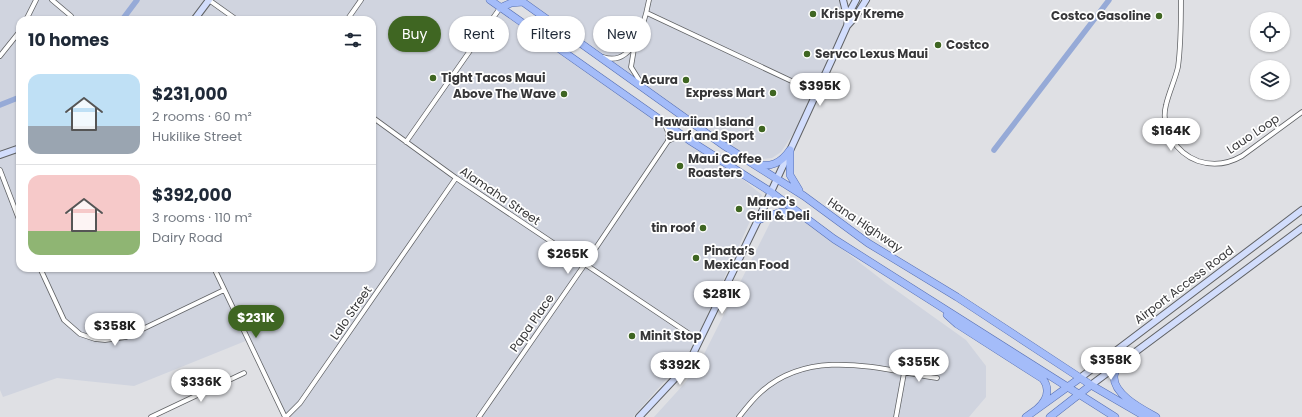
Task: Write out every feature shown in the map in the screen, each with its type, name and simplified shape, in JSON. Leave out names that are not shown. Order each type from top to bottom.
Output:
[{"type":"main road","points":[[197,16],[209,0]]},
{"type":"main road","points":[[490,0],[689,140],[771,192],[805,219],[834,239],[925,296],[1066,388],[1115,417]]},
{"type":"main road","points":[[500,8],[505,0]]},
{"type":"main road","points":[[843,0],[846,7],[847,26]]},
{"type":"main road","points":[[847,26],[849,13],[856,0]]},
{"type":"main road","points":[[641,416],[682,371],[700,341],[758,220],[859,0]]},
{"type":"main road","points":[[847,26],[856,16],[866,0]]},
{"type":"main road","points":[[500,8],[511,3],[522,1]]},
{"type":"main road","name":"Hana Highway","points":[[522,1],[746,160],[804,196],[868,243],[956,297],[1091,385],[1146,417]]},
{"type":"main road","points":[[0,155],[16,149]]},
{"type":"main road","points":[[746,160],[757,164],[772,164],[783,160],[790,150]]},
{"type":"main road","points":[[790,150],[790,175],[794,184],[804,196]]},
{"type":"main road","name":"Airport Access Road","points":[[1080,378],[1302,210]]},
{"type":"main road","points":[[758,220],[785,211],[805,219]]},
{"type":"main road","name":"Airport Access Road","points":[[1091,385],[1302,228]]},
{"type":"main road","points":[[925,296],[957,324],[1043,380],[1047,388],[1046,396],[1043,404],[1037,409]]},
{"type":"main road","points":[[1120,363],[1114,376],[1116,386],[1129,399],[1156,417]]},
{"type":"main road","points":[[1026,417],[1080,378]]},
{"type":"main road","points":[[1050,417],[1091,385]]},
{"type":"street","points":[[28,16],[36,0]]},
{"type":"street","points":[[52,0],[71,16]]},
{"type":"street","points":[[209,0],[231,16]]},
{"type":"street","points":[[349,16],[362,0]]},
{"type":"street","points":[[646,16],[649,0]]},
{"type":"street","name":"Lauo Loop","points":[[1180,0],[1181,40],[1179,55],[1177,69],[1166,104],[1164,116],[1170,136],[1181,150],[1190,158],[1206,163],[1219,164],[1231,161],[1242,156],[1302,112]]},
{"type":"street","points":[[406,142],[500,8]]},
{"type":"street","points":[[647,13],[817,93]]},
{"type":"street","points":[[0,56],[16,36]]},
{"type":"street","points":[[599,55],[611,59],[619,58],[627,52]]},
{"type":"street","points":[[634,52],[631,67],[634,75],[644,87]]},
{"type":"street","name":"Alamaha Street","points":[[376,120],[456,178],[700,341]]},
{"type":"street","points":[[661,120],[668,129],[668,141],[677,137],[689,140]]},
{"type":"street","name":"Papa Place","points":[[479,417],[668,141]]},
{"type":"street","points":[[0,170],[16,212]]},
{"type":"street","name":"Lalo Street","points":[[285,417],[300,403],[456,178]]},
{"type":"street","points":[[42,272],[64,320],[80,334],[94,339],[106,340],[126,337],[224,290]]},
{"type":"street","points":[[216,272],[285,417]]},
{"type":"street","points":[[739,417],[769,385],[803,369],[823,365],[843,364],[937,378]]},
{"type":"street","points":[[151,417],[244,373]]},
{"type":"street","points":[[896,417],[904,373]]},
{"type":"shaded area","points":[[0,0],[490,0],[517,19],[517,52],[564,52],[719,160],[762,195],[695,342],[685,358],[633,417],[285,417],[248,340],[134,386],[57,378],[3,397],[0,390]]},
{"type":"shaded area","points":[[520,0],[843,0],[847,26],[807,113],[781,152],[772,158],[762,159],[723,145],[585,46],[585,16],[542,16]]},
{"type":"shaded area","points":[[782,215],[798,215],[886,283],[966,340],[986,366],[986,397],[969,417],[654,417],[684,384],[699,364],[771,221]]},
{"type":"waterway","points":[[125,16],[137,0]]},
{"type":"waterway","points":[[994,150],[1109,0]]},
{"type":"waterway","points":[[0,105],[16,99]]},
{"type":"place","name":"Krispy Kreme","points":[[813,14]]},
{"type":"place","name":"Costco Gasoline","points":[[1159,16]]},
{"type":"place","name":"Costco","points":[[938,45]]},
{"type":"place","name":"Servco Lexus Maui","points":[[807,54]]},
{"type":"place","name":"Tight Tacos Maui","points":[[433,78]]},
{"type":"place","name":"Acura","points":[[686,80]]},
{"type":"place","name":"Express Mart","points":[[773,93]]},
{"type":"place","name":"Above The Wave","points":[[564,94]]},
{"type":"place","name":"Hawaiian Island Surf and Sport","points":[[762,129]]},
{"type":"place","name":"Maui Coffee Roasters","points":[[680,166]]},
{"type":"place","name":"Marco's Grill & Deli","points":[[739,209]]},
{"type":"place","name":"tin roof","points":[[703,228]]},
{"type":"place","name":"Pinata’s Mexican Food","points":[[696,258]]},
{"type":"place","name":"Minit Stop","points":[[632,336]]}]
